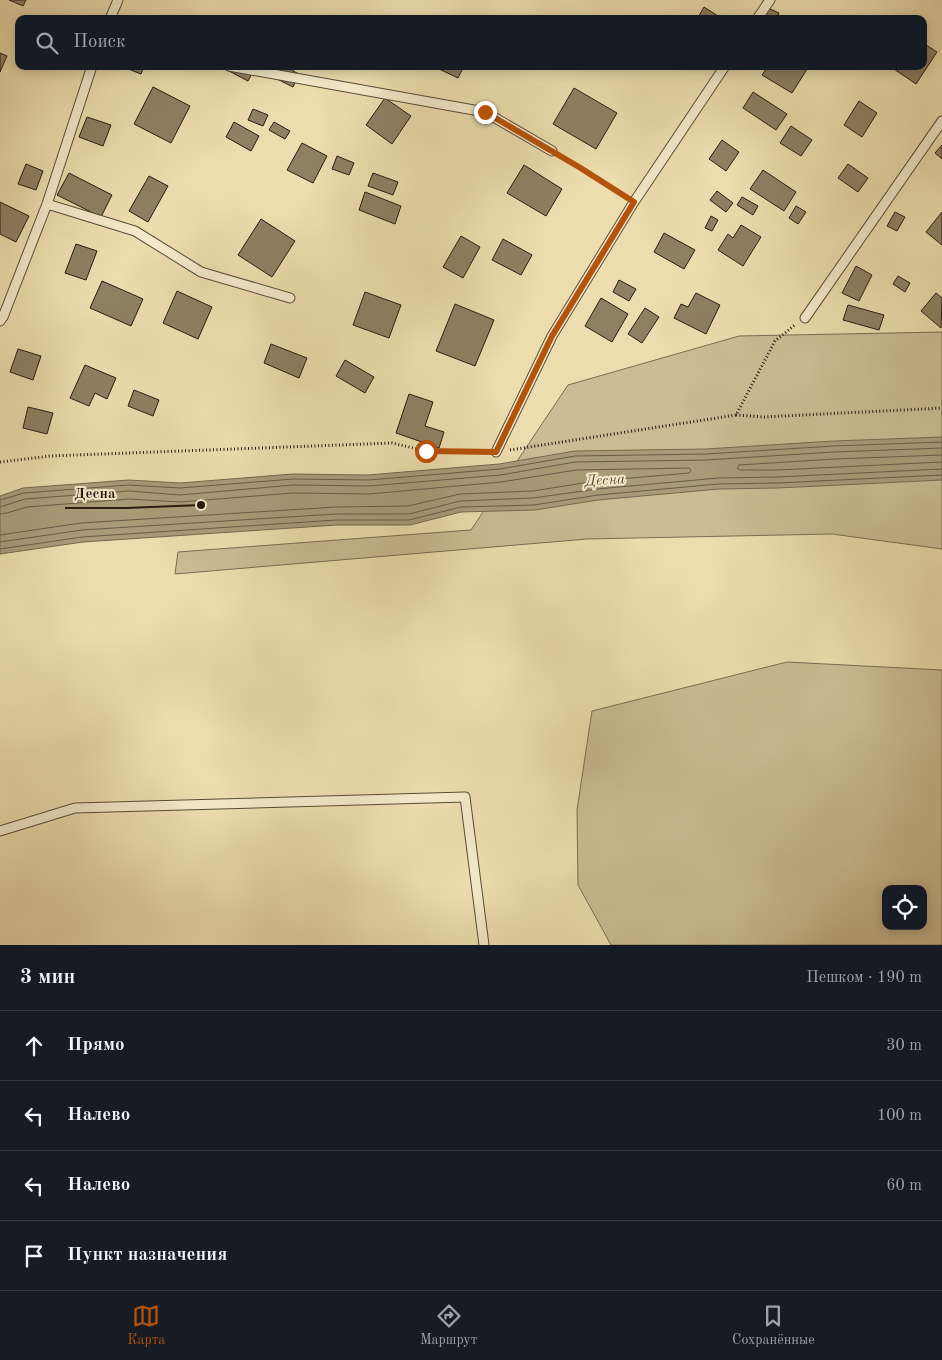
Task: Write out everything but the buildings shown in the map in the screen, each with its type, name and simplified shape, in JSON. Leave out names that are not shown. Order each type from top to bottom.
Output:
[{"type":"lane","points":[[112,15],[118,0]]},
{"type":"lane","points":[[760,15],[770,0]]},
{"type":"lane","points":[[0,321],[47,204],[91,70]]},
{"type":"lane","points":[[251,70],[485,112],[552,151]]},
{"type":"lane","points":[[496,452],[552,336],[634,202],[722,70]]},
{"type":"lane","points":[[805,318],[942,121]]},
{"type":"lane","points":[[47,204],[135,231],[201,272],[290,298]]},
{"type":"lane","points":[[0,831],[75,808],[465,797],[484,945]]},
{"type":"path","points":[[552,151],[634,202]]},
{"type":"path","points":[[736,415],[775,341],[805,318]]},
{"type":"path","points":[[0,462],[50,456],[392,443],[426,451],[496,452],[736,415],[764,416],[942,408]]},
{"type":"shaded area","points":[[942,332],[942,549],[832,534],[587,539],[175,574],[178,552],[471,530],[568,385],[739,336]]},
{"type":"shaded area","points":[[787,662],[942,670],[942,945],[611,945],[578,885],[577,810],[592,711]]},
{"type":"water","points":[[942,437],[942,480],[719,489],[598,500],[535,510],[461,512],[410,525],[337,525],[83,542],[0,554],[0,496],[23,488],[129,480],[180,483],[293,474],[368,475],[499,464],[575,451],[706,449]]},
{"type":"place","name":"Десна","points":[[201,505]]},
{"type":"route","points":[[426,451],[496,452],[552,336],[634,202],[579,167],[485,112]]}]
